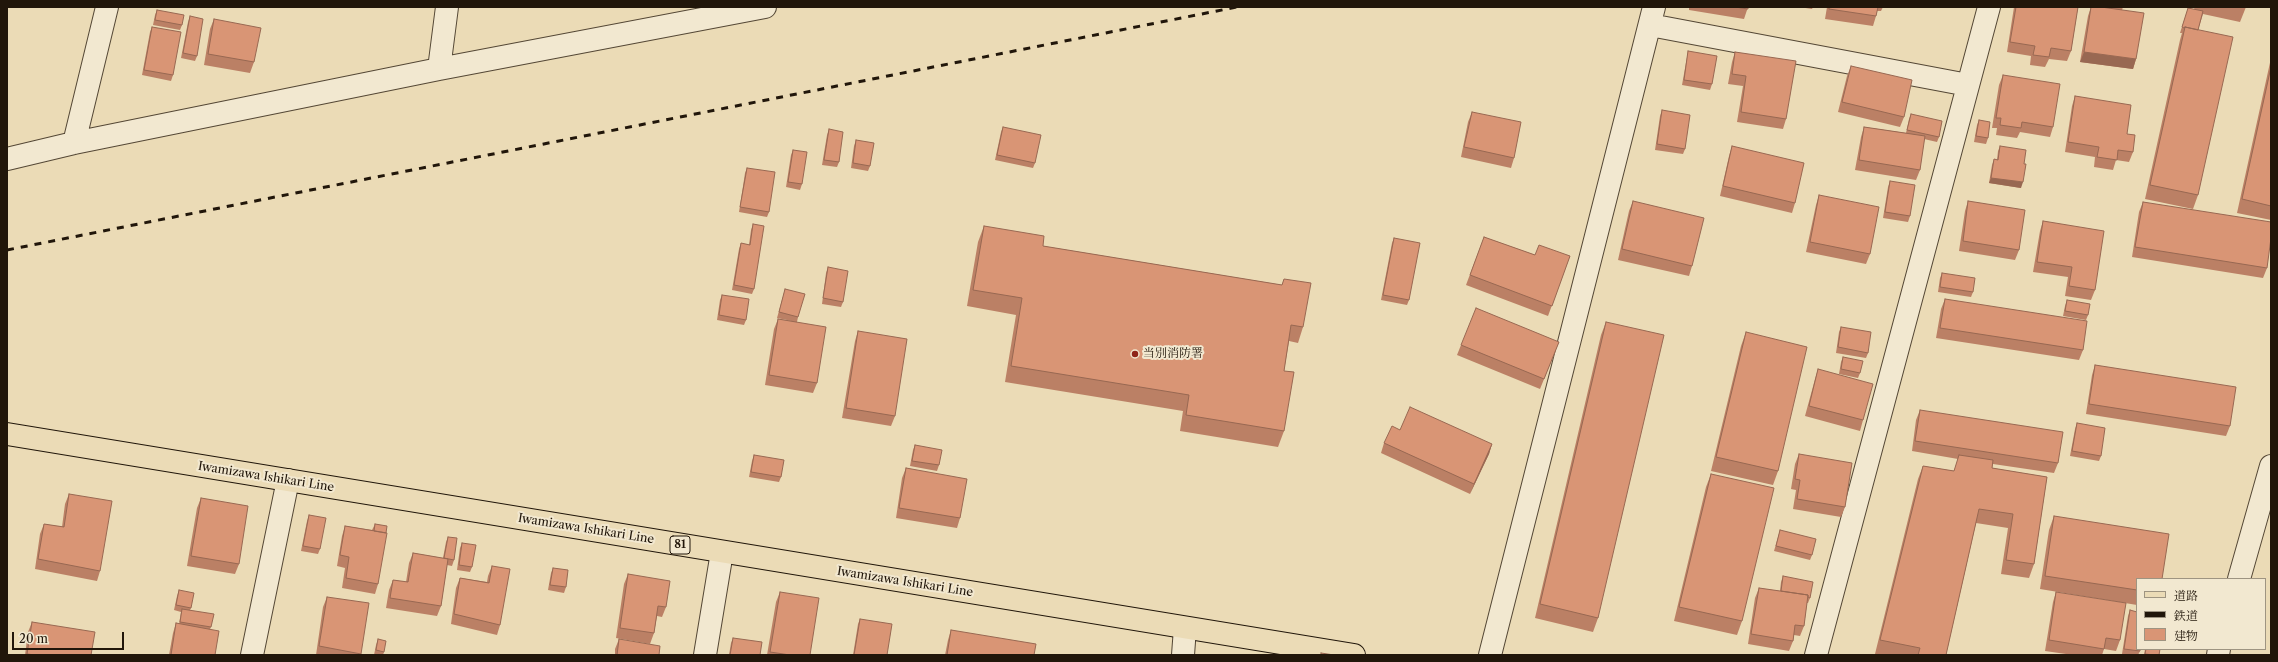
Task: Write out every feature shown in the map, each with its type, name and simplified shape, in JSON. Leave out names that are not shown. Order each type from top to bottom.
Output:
[{"type":"main road","name":"Iwamizawa Ishikari Line","points":[[7,434],[1354,655]]},
{"type":"street","points":[[74,143],[107,7]]},
{"type":"street","points":[[439,69],[447,7]]},
{"type":"street","points":[[7,159],[74,143],[439,69],[765,7]]},
{"type":"street","points":[[1816,655],[1989,7]]},
{"type":"street","points":[[1490,655],[1652,16],[1968,85]]},
{"type":"street","points":[[2239,578],[2271,466]]},
{"type":"street","points":[[252,655],[288,480]]},
{"type":"street","points":[[705,655],[722,552]]},
{"type":"street","points":[[1183,655],[1185,628]]},
{"type":"building","points":[[1735,7],[1748,7],[1748,9]]},
{"type":"building","points":[[1829,7],[1878,7],[1876,16],[1829,9]]},
{"type":"building","points":[[2016,7],[2078,7],[2071,51],[2051,48],[2049,57],[2033,55],[2035,46],[2010,42]]},
{"type":"building","points":[[2091,7],[2144,13],[2136,59],[2084,52]]},
{"type":"building","points":[[2188,8],[2203,11],[2198,30],[2182,27]]},
{"type":"building","points":[[157,10],[184,15],[182,25],[155,20]]},
{"type":"building","points":[[190,16],[203,19],[197,56],[183,53]]},
{"type":"building","points":[[214,19],[261,28],[254,62],[208,54]]},
{"type":"building","points":[[152,27],[181,32],[173,75],[144,70]]},
{"type":"building","points":[[2185,27],[2233,37],[2198,195],[2150,185]]},
{"type":"building","points":[[1688,51],[1717,56],[1712,84],[1684,80]]},
{"type":"building","points":[[1735,52],[1796,61],[1786,119],[1741,112],[1746,76],[1732,74]]},
{"type":"building","points":[[1851,66],[1912,80],[1904,117],[1842,102]]},
{"type":"building","points":[[2271,67],[2271,206],[2242,199]]},
{"type":"building","points":[[2003,75],[2060,84],[2053,127],[2022,122],[2021,128],[2000,125],[2001,118],[1996,118]]},
{"type":"building","points":[[2075,96],[2131,105],[2127,134],[2135,135],[2133,152],[2118,150],[2117,160],[2097,157],[2099,147],[2068,142]]},
{"type":"building","points":[[1662,110],[1690,115],[1685,149],[1657,144]]},
{"type":"building","points":[[1472,112],[1521,122],[1514,158],[1464,147]]},
{"type":"building","points":[[1911,114],[1942,121],[1939,137],[1907,130]]},
{"type":"building","points":[[1979,120],[1990,122],[1988,138],[1976,136]]},
{"type":"building","points":[[1003,127],[1041,135],[1035,163],[997,155]]},
{"type":"building","points":[[1864,127],[1925,136],[1920,170],[1859,160]]},
{"type":"building","points":[[829,129],[843,132],[839,162],[824,160]]},
{"type":"building","points":[[856,140],[874,143],[870,166],[853,163]]},
{"type":"building","points":[[1732,146],[1804,163],[1795,203],[1723,186]]},
{"type":"building","points":[[2000,146],[2026,150],[2024,164],[2026,164],[2023,182],[1991,178],[1994,159],[1998,160]]},
{"type":"building","points":[[793,150],[807,152],[802,184],[788,182]]},
{"type":"building","points":[[747,168],[775,172],[769,212],[740,207]]},
{"type":"building","points":[[1890,181],[1915,185],[1910,216],[1885,212]]},
{"type":"building","points":[[1819,195],[1879,207],[1870,254],[1810,242]]},
{"type":"building","points":[[1633,201],[1704,218],[1692,266],[1622,249]]},
{"type":"building","points":[[1968,201],[2025,210],[2019,250],[1963,241]]},
{"type":"building","points":[[2143,202],[2271,222],[2271,238],[2267,268],[2135,247]]},
{"type":"building","points":[[2043,221],[2104,231],[2095,290],[2069,286],[2072,267],[2037,262]]},
{"type":"building","points":[[753,224],[764,226],[754,289],[734,285],[741,243],[750,245]]},
{"type":"building","points":[[984,226],[1044,236],[1043,246],[1282,285],[1284,279],[1311,283],[1303,327],[1291,325],[1284,371],[1294,372],[1284,431],[1186,415],[1189,395],[1011,366],[1022,298],[973,290]]},
{"type":"building","points":[[1484,237],[1535,255],[1539,245],[1570,256],[1552,306],[1470,275]]},
{"type":"building","points":[[1394,238],[1420,243],[1409,300],[1383,295]]},
{"type":"building","points":[[828,267],[848,271],[843,302],[823,298]]},
{"type":"building","points":[[1942,273],[1975,278],[1973,292],[1940,287]]},
{"type":"building","points":[[785,289],[805,294],[798,317],[779,312]]},
{"type":"building","points":[[722,295],[749,299],[746,320],[719,315]]},
{"type":"building","points":[[1945,299],[2087,321],[2083,350],[1940,328]]},
{"type":"building","points":[[2067,300],[2090,304],[2088,315],[2065,311]]},
{"type":"building","points":[[1476,308],[1559,342],[1544,379],[1461,345]]},
{"type":"building","points":[[778,319],[826,327],[817,383],[769,375]]},
{"type":"building","points":[[1606,322],[1664,335],[1598,618],[1540,604]]},
{"type":"building","points":[[1841,327],[1871,332],[1868,353],[1838,347]]},
{"type":"building","points":[[858,331],[907,339],[895,416],[846,408]]},
{"type":"building","points":[[1746,332],[1807,347],[1778,471],[1716,457]]},
{"type":"building","points":[[1843,357],[1863,361],[1860,373],[1841,369]]},
{"type":"building","points":[[2095,365],[2236,387],[2230,426],[2089,404]]},
{"type":"building","points":[[1818,369],[1873,384],[1863,420],[1809,406]]},
{"type":"building","points":[[1410,407],[1492,444],[1474,484],[1384,443],[1392,426],[1400,430]]},
{"type":"building","points":[[1920,410],[2063,432],[2058,463],[1915,441]]},
{"type":"building","points":[[2077,423],[2105,428],[2101,456],[2072,451]]},
{"type":"building","points":[[915,445],[942,450],[939,465],[912,461]]},
{"type":"building","points":[[1799,454],[1852,463],[1845,507],[1797,499],[1800,480],[1795,479]]},
{"type":"building","points":[[754,455],[784,460],[781,477],[751,472]]},
{"type":"building","points":[[1959,455],[1993,460],[1992,468],[2047,477],[2034,564],[2006,560],[2013,514],[1979,509],[1946,655],[1918,655],[1920,648],[1880,640],[1923,466],[1954,471]]},
{"type":"building","points":[[906,468],[967,479],[960,518],[899,508]]},
{"type":"building","points":[[1711,474],[1774,488],[1742,621],[1679,607]]},
{"type":"building","points":[[69,494],[112,501],[100,571],[38,559],[44,524],[64,527]]},
{"type":"building","points":[[201,498],[248,506],[239,564],[191,556]]},
{"type":"building","points":[[309,515],[326,518],[320,549],[303,546]]},
{"type":"building","points":[[2054,516],[2169,534],[2162,578],[2136,578],[2136,590],[2045,576]]},
{"type":"building","points":[[375,524],[387,526],[386,533],[374,531]]},
{"type":"building","points":[[345,526],[387,533],[378,584],[346,578],[349,557],[340,555]]},
{"type":"building","points":[[1780,530],[1816,539],[1812,555],[1776,546]]},
{"type":"building","points":[[448,537],[457,538],[454,560],[444,558]]},
{"type":"building","points":[[462,543],[476,545],[472,567],[459,565]]},
{"type":"building","points":[[413,553],[448,559],[441,606],[390,598],[393,580],[408,582]]},
{"type":"building","points":[[492,566],[510,569],[500,625],[454,614],[460,578],[489,583]]},
{"type":"building","points":[[553,568],[568,570],[566,587],[550,585]]},
{"type":"building","points":[[628,574],[670,581],[666,607],[658,606],[654,633],[620,628]]},
{"type":"building","points":[[1783,576],[1813,582],[1810,598],[1808,595],[1781,591]]},
{"type":"building","points":[[1759,588],[1808,595],[1804,626],[1795,625],[1793,641],[1751,634]]},
{"type":"building","points":[[179,590],[194,593],[191,608],[176,605]]},
{"type":"building","points":[[780,592],[819,598],[810,655],[790,655],[770,652]]},
{"type":"building","points":[[2056,592],[2126,603],[2120,640],[2106,638],[2104,649],[2049,640]]},
{"type":"building","points":[[327,597],[369,603],[361,654],[319,646]]},
{"type":"building","points":[[182,609],[214,614],[211,627],[180,622]]},
{"type":"building","points":[[2130,610],[2136,612],[2136,650],[2140,651],[2124,649]]},
{"type":"building","points":[[860,619],[892,624],[887,655],[854,655]]},
{"type":"building","points":[[32,622],[95,632],[91,655],[27,654]]},
{"type":"building","points":[[176,623],[219,631],[215,655],[171,655]]},
{"type":"building","points":[[951,630],[1036,644],[1034,655],[947,655]]},
{"type":"building","points":[[733,638],[762,642],[760,655],[730,655]]},
{"type":"building","points":[[378,639],[386,641],[384,652],[376,650]]},
{"type":"building","points":[[619,639],[660,646],[659,655],[617,655]]},
{"type":"building","points":[[2146,650],[2160,650],[2159,655],[2145,654]]},
{"type":"building","points":[[1321,653],[1334,655],[1321,655]]},
{"type":"railway","points":[[7,250],[1237,7]]},
{"type":"place","name":"当別消防署","points":[[1135,354]]}]
